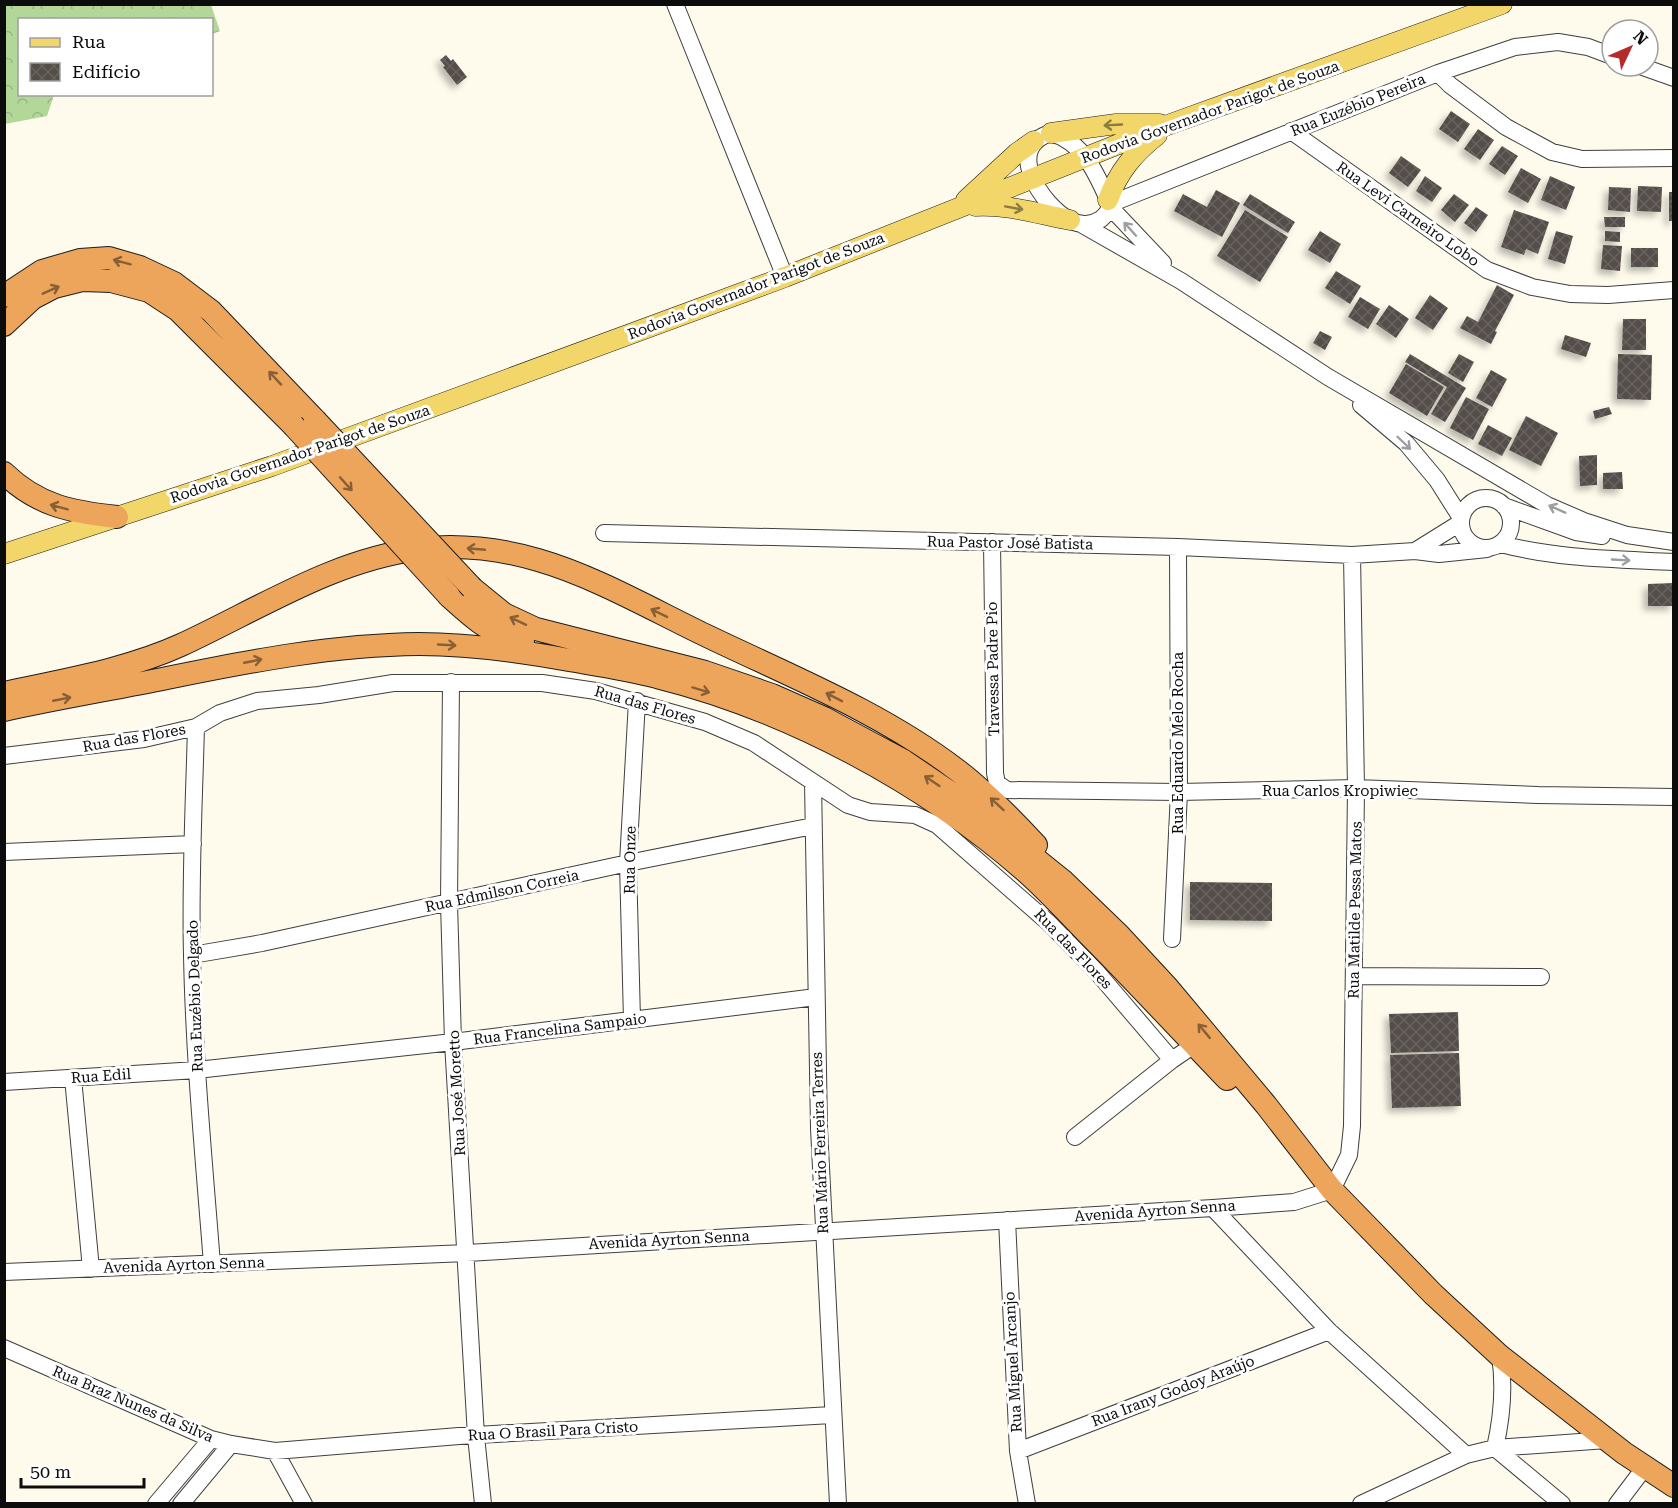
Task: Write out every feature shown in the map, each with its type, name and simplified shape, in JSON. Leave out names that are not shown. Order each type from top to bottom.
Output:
[{"type":"highway","points":[[4,296],[42,272],[80,260],[109,258],[140,267],[174,283],[211,311],[472,588],[504,614],[536,629],[705,672],[772,695],[824,718],[904,761],[958,798],[1062,880],[1119,934],[1168,988],[1266,1105],[1332,1190],[1432,1294],[1500,1356],[1607,1440],[1674,1486]]},
{"type":"highway","points":[[4,325],[33,298],[54,287],[82,280],[111,281],[149,291],[178,310],[293,425],[449,596],[478,623],[498,635],[607,660],[715,694],[776,717],[844,749],[930,799],[1024,870],[1144,990],[1194,1046],[1306,1159]]},
{"type":"highway","points":[[4,473],[20,488],[50,505],[83,513],[117,517]]},
{"type":"highway","points":[[4,693],[92,673],[179,646],[313,580],[374,558],[420,549],[460,548],[496,551],[539,560],[587,579],[834,697],[897,730],[957,770],[1000,806],[1039,849],[1062,880]]},
{"type":"highway","points":[[4,710],[272,657],[360,646],[421,644],[479,647],[535,654],[658,677]]},
{"type":"main road","name":"Rodovia Governador Parigot de Souza","points":[[4,554],[272,466],[785,277],[1171,124],[1503,4]]},
{"type":"main road","points":[[957,207],[1017,153],[1042,137],[1116,124],[1171,124]]},
{"type":"main road","points":[[1109,204],[1116,178],[1127,163],[1145,144],[1171,124]]},
{"type":"main road","points":[[957,207],[994,205],[1019,208],[1076,222]]},
{"type":"street","points":[[675,4],[785,277]]},
{"type":"street","name":"Rua Euzébio Pereira","points":[[1076,222],[1090,224],[1100,220],[1107,213],[1109,204],[1438,73],[1515,47],[1558,42],[1588,46],[1600,51]]},
{"type":"street","points":[[1438,73],[1450,86],[1506,127],[1552,152],[1582,159],[1674,158]]},
{"type":"street","name":"Rua Levi Carneiro Lobo","points":[[1292,131],[1487,270],[1532,286],[1570,294],[1608,295],[1674,290]]},
{"type":"street","points":[[1181,280],[1133,233],[1109,204],[1086,158],[1075,144],[1042,137],[1027,159],[1033,178],[1048,200],[1076,222],[1181,280],[1328,377],[1501,479],[1547,505],[1627,536]]},
{"type":"street","points":[[1328,377],[1406,443],[1437,480],[1460,520],[1462,533],[1468,542],[1477,547],[1494,546],[1565,556],[1674,562]]},
{"type":"street","points":[[1494,546],[1510,532],[1511,518],[1498,502],[1501,479]]},
{"type":"street","points":[[1460,520],[1465,509],[1472,502],[1481,498],[1498,502],[1576,532],[1674,542]]},
{"type":"street","name":"Rua Pastor José Batista","points":[[1415,550],[1460,520]]},
{"type":"street","name":"Rua Pastor José Batista","points":[[604,533],[1178,547],[1352,555],[1415,550],[1439,554],[1494,546]]},
{"type":"street","name":"Travessa Padre Pio","points":[[992,542],[995,772],[997,783],[1007,790]]},
{"type":"street","name":"Rua Eduardo Melo Rocha","points":[[1172,939],[1179,792],[1178,547]]},
{"type":"street","name":"Rua Matilde Pessa Matos","points":[[1332,1190],[1349,1155],[1352,1126],[1356,788],[1352,555]]},
{"type":"street","name":"Rua José Moretto","points":[[451,682],[449,903],[453,1042],[476,1436],[483,1503]]},
{"type":"street","name":"Rua das Flores","points":[[4,756],[144,739],[196,727],[220,713],[257,700],[319,695],[393,683],[542,683],[596,691],[637,701],[705,722],[753,743],[848,805],[870,812],[915,815],[937,825],[1049,923],[1096,971],[1172,1060]]},
{"type":"street","name":"Rua Onze","points":[[632,1020],[628,863],[637,701]]},
{"type":"street","name":"Rua Euzébio Delgado","points":[[196,727],[192,955],[197,1070],[212,1264]]},
{"type":"street","name":"Rua Mário Ferreira Terres","points":[[813,782],[819,1128],[837,1503]]},
{"type":"street","name":"Rua Carlos Kropiwiec","points":[[1007,790],[1179,792],[1356,788],[1573,796],[1674,796]]},
{"type":"street","name":"Rua Edmilson Correia","points":[[192,955],[262,943],[628,863],[813,826]]},
{"type":"street","points":[[4,852],[193,844]]},
{"type":"street","points":[[1354,976],[1541,977]]},
{"type":"street","name":"Rua Francelina Sampaio","points":[[197,1070],[816,998]]},
{"type":"street","points":[[1075,1137],[1172,1060],[1194,1046]]},
{"type":"street","name":"Rua Edil","points":[[4,1082],[197,1070]]},
{"type":"street","points":[[73,1078],[91,1269]]},
{"type":"street","name":"Avenida Ayrton Senna","points":[[4,1272],[467,1253],[1213,1208],[1294,1202],[1332,1190]]},
{"type":"street","points":[[1213,1208],[1329,1331],[1466,1455]]},
{"type":"street","name":"Rua Miguel Arcanjo","points":[[1007,1220],[1018,1451],[1027,1503]]},
{"type":"street","name":"Rua Irany Godoy Araújo","points":[[1018,1451],[1329,1331]]},
{"type":"street","name":"Rua Braz Nunes da Silva","points":[[4,1348],[211,1439],[275,1451]]},
{"type":"street","points":[[1494,1448],[1503,1407],[1504,1377],[1500,1356]]},
{"type":"street","name":"Rua O Brasil Para Cristo","points":[[275,1451],[476,1436],[832,1415]]},
{"type":"street","points":[[156,1503],[211,1439]]},
{"type":"street","points":[[1361,1503],[1466,1455],[1494,1448],[1607,1440]]},
{"type":"street","points":[[181,1503],[231,1444]]},
{"type":"street","points":[[1494,1448],[1562,1503]]},
{"type":"street","points":[[275,1451],[304,1503]]},
{"type":"street","points":[[1617,1503],[1645,1467]]},
{"type":"green space","points":[[5,4],[211,5],[220,31],[213,34],[213,18],[18,18],[18,96],[54,96],[47,116],[5,124]]},
{"type":"building","points":[[446,55],[451,61],[453,59],[467,77],[457,85],[440,60]]},
{"type":"building","points":[[1451,111],[1470,124],[1458,142],[1439,129]]},
{"type":"building","points":[[1478,129],[1494,140],[1480,160],[1464,149]]},
{"type":"building","points":[[1502,146],[1518,156],[1505,175],[1489,164]]},
{"type":"building","points":[[1401,156],[1421,170],[1408,187],[1389,173]]},
{"type":"building","points":[[1521,168],[1541,179],[1528,203],[1508,192]]},
{"type":"building","points":[[1425,176],[1442,188],[1432,202],[1416,191]]},
{"type":"building","points":[[1550,176],[1575,187],[1566,210],[1541,200]]},
{"type":"building","points":[[1638,186],[1662,187],[1661,212],[1637,211]]},
{"type":"building","points":[[1609,187],[1631,188],[1630,212],[1608,210]]},
{"type":"building","points":[[1216,190],[1240,203],[1222,237],[1174,211],[1183,194],[1207,207]]},
{"type":"building","points":[[1669,192],[1674,192],[1674,221],[1669,221]]},
{"type":"building","points":[[1250,194],[1295,222],[1288,233],[1243,205]]},
{"type":"building","points":[[1454,194],[1469,205],[1455,222],[1441,210]]},
{"type":"building","points":[[1476,207],[1488,215],[1476,232],[1464,223]]},
{"type":"building","points":[[1245,210],[1288,237],[1260,282],[1217,256]]},
{"type":"building","points":[[1514,210],[1549,222],[1538,254],[1526,249],[1524,255],[1501,247]]},
{"type":"building","points":[[1604,217],[1625,217],[1625,227],[1605,227]]},
{"type":"building","points":[[1320,231],[1341,244],[1330,263],[1308,250]]},
{"type":"building","points":[[1556,231],[1573,236],[1565,264],[1548,259]]},
{"type":"building","points":[[1605,231],[1620,232],[1620,242],[1605,241]]},
{"type":"building","points":[[1603,245],[1622,246],[1620,271],[1601,269]]},
{"type":"building","points":[[1631,248],[1658,248],[1658,267],[1631,267]]},
{"type":"building","points":[[1336,271],[1361,286],[1350,304],[1325,288]]},
{"type":"building","points":[[1497,285],[1514,295],[1495,331],[1497,332],[1491,344],[1460,328],[1467,316],[1478,322]]},
{"type":"building","points":[[1430,295],[1448,308],[1433,330],[1415,318]]},
{"type":"building","points":[[1360,297],[1380,309],[1368,329],[1348,317]]},
{"type":"building","points":[[1389,305],[1409,319],[1396,338],[1376,324]]},
{"type":"building","points":[[1623,319],[1646,319],[1646,350],[1622,350]]},
{"type":"building","points":[[1320,331],[1332,337],[1325,350],[1313,343]]},
{"type":"building","points":[[1565,335],[1591,343],[1586,357],[1561,349]]},
{"type":"building","points":[[1410,354],[1466,388],[1445,422],[1431,414],[1447,387],[1405,362]]},
{"type":"building","points":[[1459,354],[1474,362],[1463,382],[1448,373]]},
{"type":"building","points":[[1618,354],[1652,355],[1651,400],[1617,399]]},
{"type":"building","points":[[1406,364],[1444,387],[1427,416],[1389,393]]},
{"type":"building","points":[[1491,370],[1507,379],[1492,407],[1476,398]]},
{"type":"building","points":[[1466,397],[1489,409],[1473,440],[1450,428]]},
{"type":"building","points":[[1609,407],[1612,414],[1595,419],[1593,411]]},
{"type":"building","points":[[1526,416],[1558,433],[1541,466],[1509,450]]},
{"type":"building","points":[[1488,425],[1512,438],[1502,456],[1478,444]]},
{"type":"building","points":[[1597,455],[1597,485],[1580,486],[1579,456]]},
{"type":"building","points":[[1622,472],[1623,489],[1603,489],[1603,473]]},
{"type":"building","points":[[1674,583],[1674,606],[1648,606],[1648,584]]},
{"type":"building","points":[[1190,882],[1272,883],[1272,921],[1190,920]]},
{"type":"building","points":[[1458,1012],[1459,1051],[1391,1053],[1389,1014]]},
{"type":"building","points":[[1459,1053],[1461,1106],[1392,1108],[1390,1055]]}]
